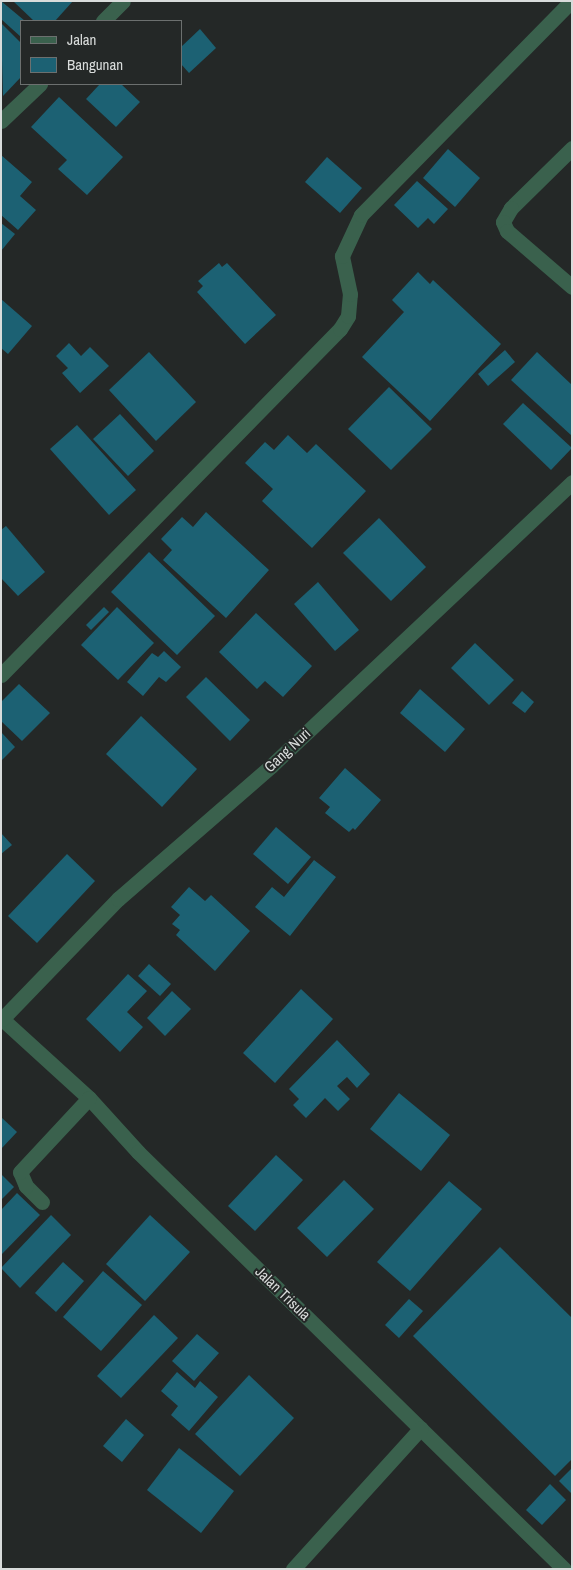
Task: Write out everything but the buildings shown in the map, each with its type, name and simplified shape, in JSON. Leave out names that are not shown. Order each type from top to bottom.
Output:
[{"type":"street","points":[[104,20],[123,1]]},
{"type":"street","points":[[1,675],[340,328],[348,316],[350,294],[342,256],[350,234],[361,215],[572,1]]},
{"type":"street","points":[[1,122],[39,85]]},
{"type":"street","points":[[572,148],[511,208],[504,222],[507,231],[572,287]]},
{"type":"street","name":"Gang Nuri","points":[[2,1018],[118,899],[271,766],[572,482]]},
{"type":"street","name":"Jalan Trisula","points":[[2,1018],[89,1098],[138,1152],[564,1569]]},
{"type":"street","points":[[42,1202],[26,1186],[20,1172],[89,1098]]},
{"type":"street","points":[[293,1569],[420,1428]]}]
